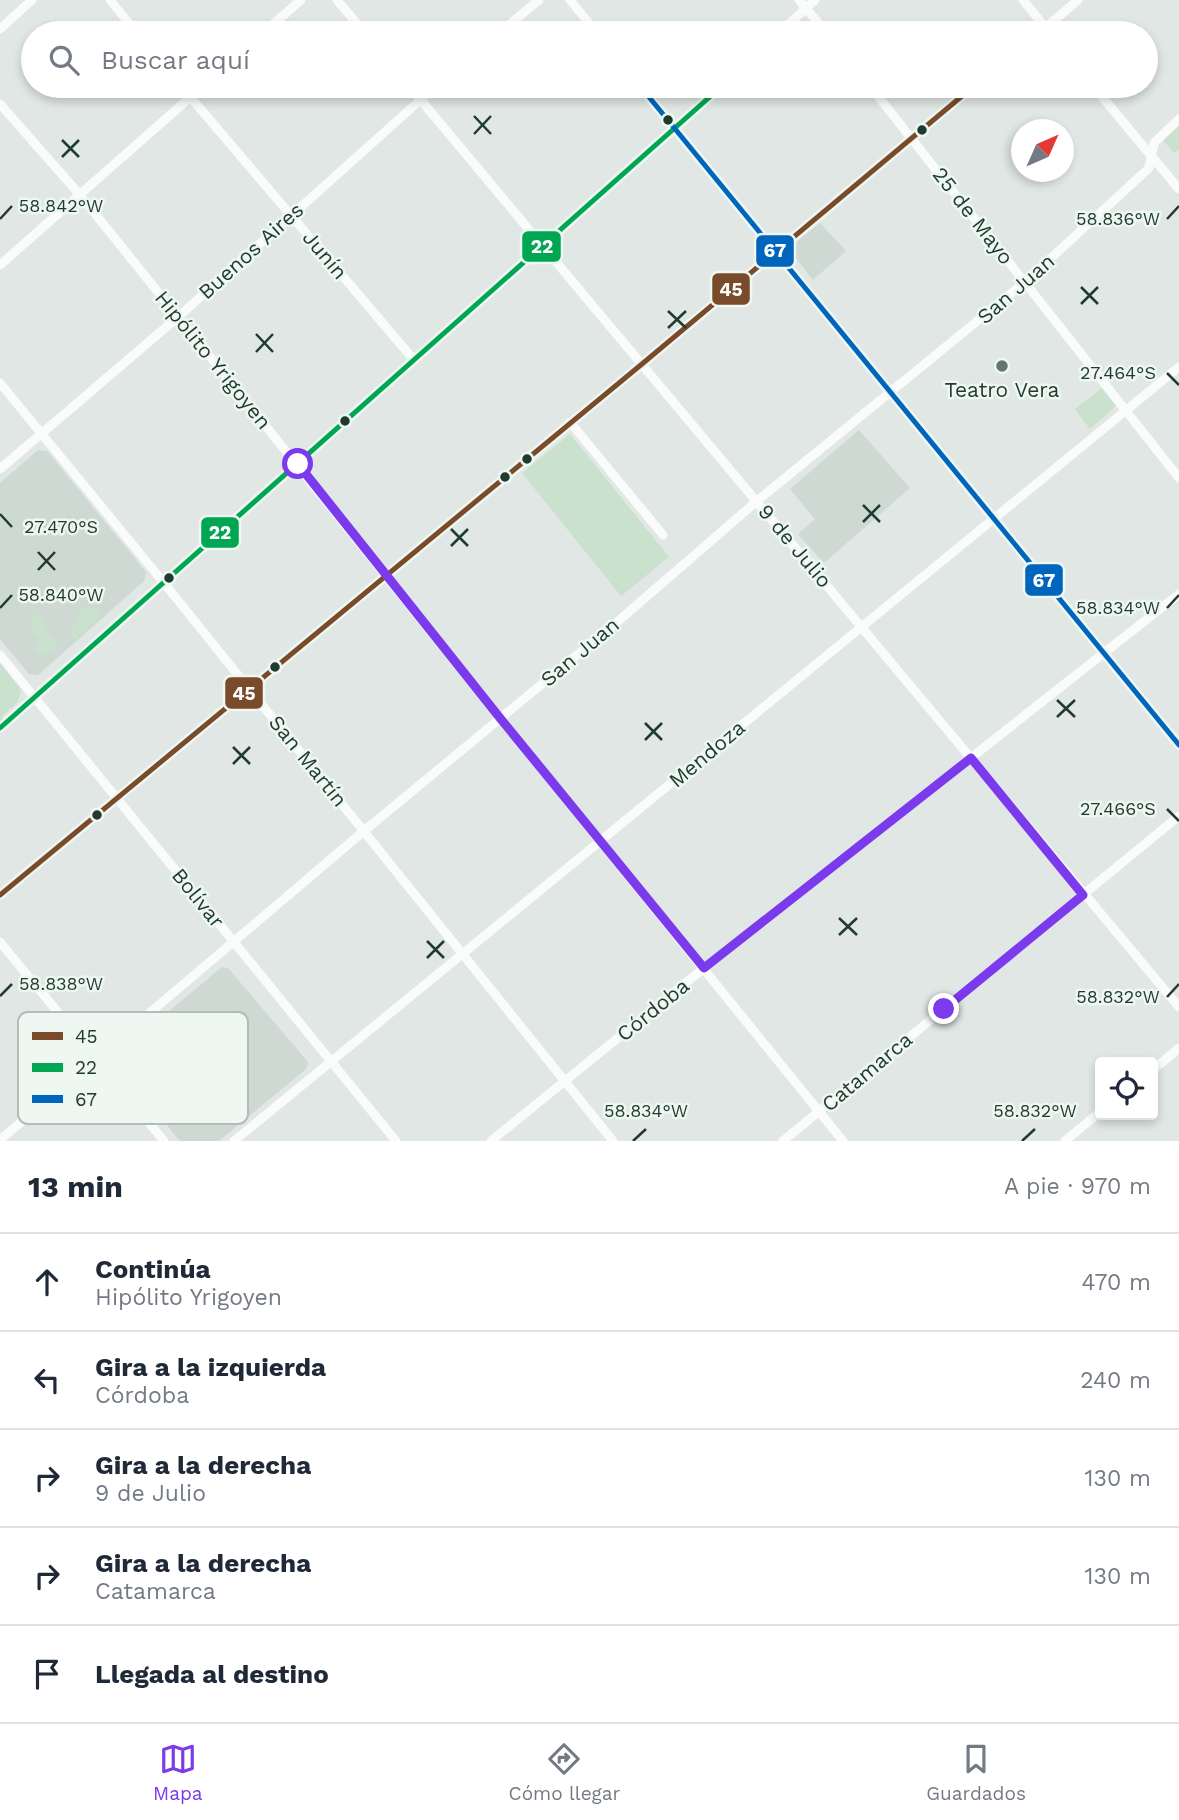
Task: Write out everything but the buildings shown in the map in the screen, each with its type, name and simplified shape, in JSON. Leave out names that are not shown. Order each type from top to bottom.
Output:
[{"type":"street","points":[[0,29],[32,0]]},
{"type":"street","points":[[110,0],[127,21]]},
{"type":"street","points":[[277,21],[301,0]]},
{"type":"street","points":[[337,0],[355,21]]},
{"type":"street","points":[[514,21],[539,0]]},
{"type":"street","points":[[570,0],[587,21]]},
{"type":"street","points":[[799,0],[817,21]]},
{"type":"street","points":[[792,21],[815,0]]},
{"type":"street","points":[[1023,0],[1038,21]]},
{"type":"street","points":[[1056,21],[1079,0]]},
{"type":"street","points":[[0,265],[189,98]]},
{"type":"street","name":"Junín","points":[[191,98],[414,360]]},
{"type":"street","points":[[650,98],[1179,745]]},
{"type":"street","points":[[0,728],[709,98]]},
{"type":"street","name":"25 de Mayo","points":[[880,98],[1179,478]]},
{"type":"street","points":[[0,895],[959,98]]},
{"type":"street","points":[[1103,98],[1179,189]]},
{"type":"street","name":"Buenos Aires","points":[[0,469],[178,317],[420,99]]},
{"type":"street","name":"9 de Julio","points":[[420,99],[1179,1007]]},
{"type":"street","name":"Hipólito Yrigoyen","points":[[0,104],[80,195],[844,1141]]},
{"type":"street","name":"San Juan","points":[[152,1012],[757,501],[1025,282],[1149,168],[1154,143],[1179,119]]},
{"type":"street","name":"Mendoza","points":[[234,1141],[1179,367]]},
{"type":"street","name":"San Martín","points":[[0,383],[613,1141]]},
{"type":"street","points":[[570,422],[663,535]]},
{"type":"street","name":"Córdoba","points":[[491,1141],[704,968],[1179,594]]},
{"type":"street","name":"Bolívar","points":[[0,655],[396,1141]]},
{"type":"street","name":"Catamarca","points":[[783,1141],[1179,817]]},
{"type":"street","points":[[0,942],[57,1012]]},
{"type":"street","points":[[1158,1066],[1179,1048]]},
{"type":"street","points":[[1065,1141],[1095,1116]]},
{"type":"street","name":"San Juan","points":[[0,1140],[19,1124]]},
{"type":"street","points":[[150,1124],[164,1141]]},
{"type":"shaded area","points":[[820,223],[846,251],[813,280],[791,252],[791,246]]},
{"type":"shaded area","points":[[859,430],[910,488],[824,563],[798,534],[815,519],[790,489]]},
{"type":"shaded area","points":[[38,450],[47,451],[146,572],[144,581],[38,675],[29,674],[0,639],[0,483]]},
{"type":"shaded area","points":[[222,967],[228,968],[308,1062],[306,1069],[248,1117],[248,1012],[168,1012]]},
{"type":"shaded area","points":[[166,1124],[240,1124],[219,1141],[180,1141]]},
{"type":"green space","points":[[1179,123],[1179,149],[1174,153],[1161,138]]},
{"type":"green space","points":[[1102,388],[1116,406],[1090,429],[1075,409]]},
{"type":"green space","points":[[570,434],[669,557],[621,596],[522,473]]},
{"type":"green space","points":[[87,607],[95,608],[100,613],[99,618],[74,641],[71,635],[74,623],[80,612]]},
{"type":"green space","points":[[38,613],[50,633],[46,637],[52,637],[56,641],[54,649],[43,655],[35,650],[34,646],[39,640],[31,631],[32,617]]},
{"type":"green space","points":[[0,663],[21,690],[18,702],[2,716],[4,720],[0,724]]},
{"type":"transit line","name":"67","points":[[650,98],[1179,745]]},
{"type":"transit line","name":"22","points":[[0,728],[709,98]]},
{"type":"transit line","name":"45","points":[[0,895],[960,98]]},
{"type":"place","name":"Teatro Vera","points":[[1002,366]]},
{"type":"route","points":[[298,464],[704,968],[971,758],[1083,895],[944,1009]]}]
